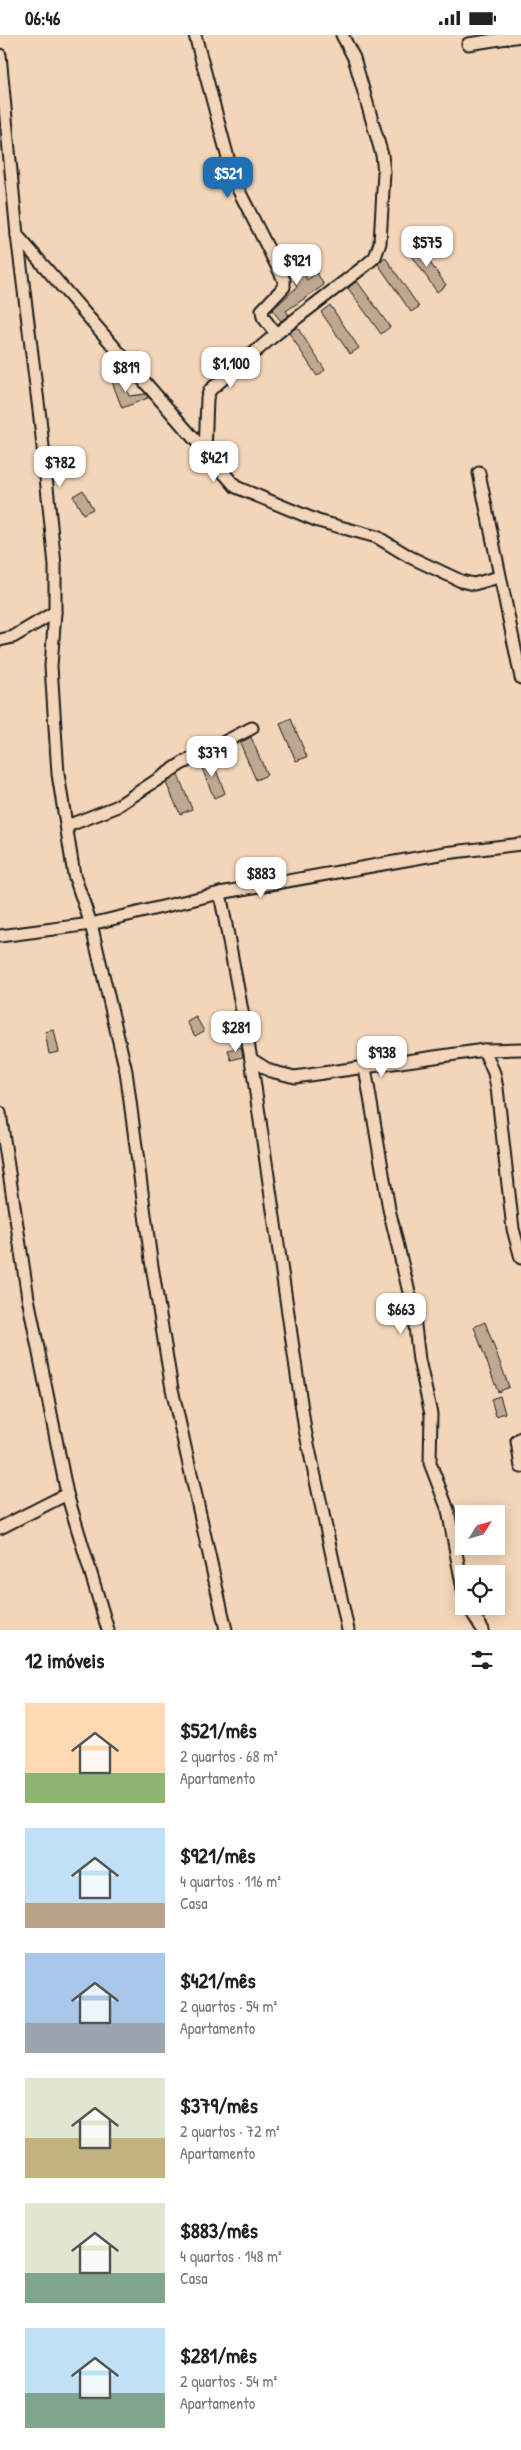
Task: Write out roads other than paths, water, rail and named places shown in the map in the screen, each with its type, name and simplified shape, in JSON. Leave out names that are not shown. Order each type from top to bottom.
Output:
[{"type":"street","points":[[194,35],[232,173],[239,191],[284,280],[284,287],[262,311],[262,317],[276,334]]},
{"type":"street","points":[[205,454],[207,398],[210,390],[276,334],[366,265],[374,257],[380,243],[384,172],[382,155],[354,58],[342,35]]},
{"type":"street","points":[[468,44],[521,36]]},
{"type":"street","points":[[0,55],[17,235],[42,437],[55,565],[55,612],[51,666],[58,774],[74,875],[91,924],[126,1071],[151,1260],[172,1389],[216,1575],[226,1630]]},
{"type":"street","points":[[17,235],[205,454],[236,487],[247,494],[318,521],[377,537],[410,557],[461,581],[474,584],[499,577]]},
{"type":"street","points":[[480,473],[499,577],[521,678]]},
{"type":"street","points":[[0,640],[13,637],[55,612]]},
{"type":"street","points":[[66,826],[116,807],[181,764],[252,728]]},
{"type":"street","points":[[0,936],[91,924],[220,893],[445,853],[521,844]]},
{"type":"street","points":[[220,893],[252,1059],[305,1430],[348,1630]]},
{"type":"street","points":[[252,1059],[270,1071],[295,1077],[484,1050],[521,1049]]},
{"type":"street","points":[[484,1050],[494,1073],[497,1088],[521,1258]]},
{"type":"street","points":[[365,1067],[389,1209],[413,1309],[419,1360],[431,1414],[430,1463],[448,1511],[458,1565]]},
{"type":"street","points":[[0,1113],[28,1298],[67,1494],[108,1630]]},
{"type":"street","points":[[521,1437],[517,1441],[517,1450],[521,1467]]},
{"type":"street","points":[[0,1528],[67,1494]]},
{"type":"street","points":[[474,1615],[483,1630]]}]
